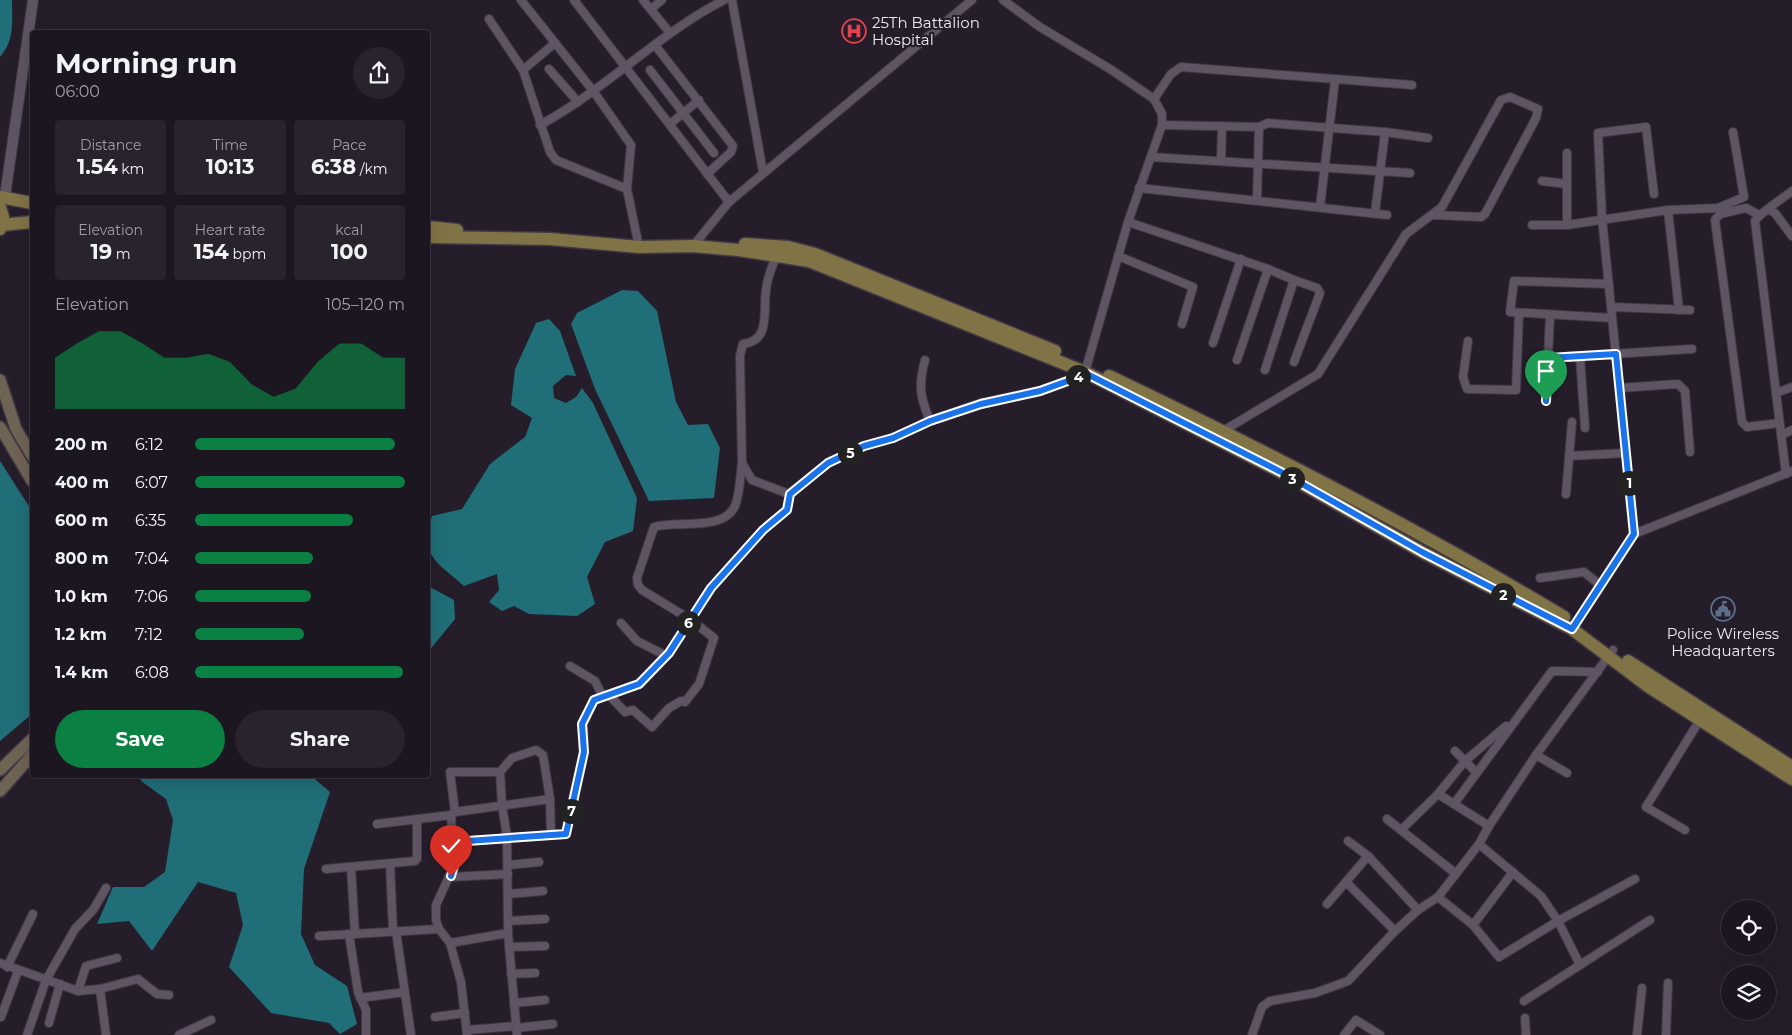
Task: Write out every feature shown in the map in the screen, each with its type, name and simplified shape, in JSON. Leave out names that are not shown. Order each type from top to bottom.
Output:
[{"type":"main road","points":[[30,203],[2,200],[3,218],[1,227],[30,222]]},
{"type":"main road","points":[[430,227],[638,243]]},
{"type":"main road","points":[[430,237],[788,247],[815,254],[992,324],[1086,370],[1281,472],[1422,552],[1573,627]]},
{"type":"main road","points":[[694,243],[808,261],[1086,370],[1223,431],[1316,478],[1482,568],[1573,627],[1792,779]]},
{"type":"main road","points":[[0,380],[16,429],[30,453]]},
{"type":"main road","points":[[0,426],[30,478]]},
{"type":"main road","points":[[1702,716],[1792,767]]},
{"type":"main road","points":[[0,770],[30,741]]},
{"type":"main road","points":[[0,791],[30,757]]},
{"type":"street","points":[[2,200],[33,0]]},
{"type":"street","points":[[521,0],[594,92],[631,145],[627,189],[638,243]]},
{"type":"street","points":[[574,0],[728,202]]},
{"type":"street","points":[[643,0],[670,33]]},
{"type":"street","points":[[651,9],[662,0]]},
{"type":"street","points":[[703,0],[708,8]]},
{"type":"street","points":[[540,124],[594,92],[670,33],[708,8],[724,0]]},
{"type":"street","points":[[732,0],[763,172]]},
{"type":"street","points":[[694,243],[728,202],[972,0]]},
{"type":"street","points":[[453,842],[566,834],[584,752],[582,724],[594,700],[639,684],[667,656],[711,588],[763,530],[787,510],[790,494],[828,463],[864,446],[893,438],[930,421],[981,404],[1040,391],[1086,370],[1128,222],[1162,125],[1162,114],[1154,99],[1110,69],[1040,27],[1003,0]]},
{"type":"street","points":[[489,19],[523,70],[550,152],[556,160],[627,189]]},
{"type":"street","points":[[523,70],[556,43]]},
{"type":"street","points":[[655,45],[733,146],[731,152],[707,174]]},
{"type":"street","points":[[1154,99],[1171,74],[1181,66],[1412,85]]},
{"type":"street","points":[[550,69],[578,102]]},
{"type":"street","points":[[650,70],[714,153]]},
{"type":"street","points":[[1320,207],[1335,80]]},
{"type":"street","points":[[1223,431],[1318,374],[1406,234],[1434,215],[1442,207],[1500,100],[1510,97],[1538,109],[1536,118],[1484,214],[1481,217],[1434,215]]},
{"type":"street","points":[[670,124],[699,100]]},
{"type":"street","points":[[1162,125],[1259,127],[1268,123],[1385,132],[1428,138]]},
{"type":"street","points":[[1221,161],[1222,126]]},
{"type":"street","points":[[1257,199],[1259,127]]},
{"type":"street","points":[[1634,534],[1602,218],[1598,133],[1646,127],[1654,194]]},
{"type":"street","points":[[1376,213],[1385,132]]},
{"type":"street","points":[[1532,225],[1567,225],[1592,222],[1602,218],[1668,210],[1718,208],[1744,197],[1733,132]]},
{"type":"street","points":[[1567,153],[1567,225]]},
{"type":"street","points":[[1152,157],[1380,170],[1410,174]]},
{"type":"street","points":[[1542,181],[1567,184]]},
{"type":"street","points":[[1139,188],[1257,199],[1387,215]]},
{"type":"street","points":[[1573,627],[1634,534],[1790,472],[1779,423],[1755,221],[1759,215],[1770,210],[1792,191]]},
{"type":"street","points":[[1759,215],[1746,208],[1720,214],[1715,220],[1742,422],[1747,427],[1779,423]]},
{"type":"street","points":[[1668,210],[1679,310]]},
{"type":"street","points":[[1770,210],[1775,213],[1792,236]]},
{"type":"street","points":[[1128,222],[1241,259],[1317,288],[1320,293],[1294,362]]},
{"type":"street","points":[[570,666],[595,680],[606,696],[625,712],[633,710],[652,727],[668,708],[680,700],[685,702],[699,684],[714,638],[691,620],[642,590],[638,585],[637,578],[651,530],[658,526],[708,523],[726,516],[735,506],[742,463],[740,356],[743,344],[754,343],[760,338],[763,326],[766,288],[776,256]]},
{"type":"street","points":[[1118,256],[1194,287],[1182,324]]},
{"type":"street","points":[[1213,343],[1241,259]]},
{"type":"street","points":[[1237,360],[1268,269]]},
{"type":"street","points":[[1265,370],[1294,280]]},
{"type":"street","points":[[1609,284],[1514,281],[1510,312],[1550,316],[1612,318]]},
{"type":"street","points":[[1611,307],[1690,310]]},
{"type":"street","points":[[1468,341],[1463,377],[1467,389],[1516,390],[1519,313]]},
{"type":"street","points":[[1546,401],[1550,316]]},
{"type":"street","points":[[1548,358],[1692,349]]},
{"type":"street","points":[[1580,357],[1585,428]]},
{"type":"street","points":[[925,360],[920,376],[920,398],[930,421]]},
{"type":"street","points":[[1619,388],[1678,384],[1682,386],[1685,391],[1690,452]]},
{"type":"street","points":[[1776,393],[1792,387]]},
{"type":"street","points":[[1566,494],[1572,422]]},
{"type":"street","points":[[1781,435],[1792,430]]},
{"type":"street","points":[[1569,456],[1626,453]]},
{"type":"street","points":[[742,463],[752,480],[790,494]]},
{"type":"street","points":[[1540,578],[1584,572],[1600,585]]},
{"type":"street","points":[[621,623],[637,641],[667,656]]},
{"type":"street","points":[[1252,1035],[1262,1007],[1270,1001],[1315,993],[1348,981],[1395,931],[1418,910],[1438,897],[1455,873],[1480,844],[1489,826],[1536,756],[1611,653]]},
{"type":"street","points":[[1454,804],[1552,670],[1598,672]]},
{"type":"street","points":[[1684,830],[1646,807],[1702,716]]},
{"type":"street","points":[[1401,830],[1438,794],[1465,761],[1515,719]]},
{"type":"street","points":[[516,1030],[508,933],[507,837],[502,805],[500,772],[512,758],[536,750],[543,755],[550,799],[551,834]]},
{"type":"street","points":[[1455,751],[1476,772]]},
{"type":"street","points":[[1536,756],[1568,773]]},
{"type":"street","points":[[500,772],[450,772],[454,866],[436,905],[436,920],[439,929],[450,943],[461,982],[467,1032],[516,1030],[554,1024]]},
{"type":"street","points":[[1438,794],[1489,826]]},
{"type":"street","points":[[376,824],[550,799]]},
{"type":"street","points":[[326,869],[409,862],[417,859],[417,819]]},
{"type":"street","points":[[1387,819],[1455,873]]},
{"type":"street","points":[[1348,841],[1368,856],[1418,910]]},
{"type":"street","points":[[1480,844],[1541,896],[1558,921],[1580,964]]},
{"type":"street","points":[[1327,904],[1368,856]]},
{"type":"street","points":[[451,876],[508,869],[539,862]]},
{"type":"street","points":[[390,864],[395,931],[410,1035]]},
{"type":"street","points":[[351,867],[352,934],[360,998],[366,1010],[366,1035]]},
{"type":"street","points":[[1474,926],[1514,872]]},
{"type":"street","points":[[1438,897],[1474,926],[1500,957],[1558,921],[1636,879]]},
{"type":"street","points":[[1346,882],[1395,931]]},
{"type":"street","points":[[27,1035],[46,980],[75,928],[93,910],[106,888]]},
{"type":"street","points":[[508,894],[543,891]]},
{"type":"street","points":[[34,914],[3,965],[78,991],[138,979],[157,994],[169,995]]},
{"type":"street","points":[[508,921],[545,919]]},
{"type":"street","points":[[1524,1001],[1650,920]]},
{"type":"street","points":[[319,936],[439,929]]},
{"type":"street","points":[[450,943],[508,933]]},
{"type":"street","points":[[509,946],[546,946]]},
{"type":"street","points":[[78,991],[86,966],[117,958]]},
{"type":"street","points":[[1,1017],[18,971]]},
{"type":"street","points":[[512,974],[536,973]]},
{"type":"street","points":[[1666,1035],[1668,983]]},
{"type":"street","points":[[49,1023],[60,984]]},
{"type":"street","points":[[100,988],[106,1035]]},
{"type":"street","points":[[1637,1035],[1642,988]]},
{"type":"street","points":[[360,998],[404,992]]},
{"type":"street","points":[[514,1003],[545,1000]]},
{"type":"street","points":[[435,1017],[465,1013]]},
{"type":"street","points":[[1525,1018],[1526,1035]]},
{"type":"street","points":[[179,1035],[211,1020]]},
{"type":"street","points":[[1344,1035],[1356,1020],[1380,1035]]},
{"type":"water","points":[[0,0],[12,0],[12,30],[5,51],[0,57]]},
{"type":"water","points":[[622,290],[638,291],[657,311],[676,402],[688,425],[708,424],[720,448],[714,498],[649,501],[595,389],[571,324],[577,313]]},
{"type":"water","points":[[549,319],[560,331],[576,376],[566,375],[553,386],[554,398],[566,403],[576,397],[582,388],[593,403],[637,498],[633,531],[605,542],[587,577],[595,604],[577,616],[529,614],[514,606],[502,611],[489,602],[499,590],[497,574],[464,586],[439,564],[430,551],[432,516],[462,509],[490,464],[525,437],[532,418],[511,405],[515,369],[536,323]]},
{"type":"water","points":[[0,461],[30,508],[30,716],[0,741]]},
{"type":"water","points":[[430,587],[454,600],[455,619],[430,650]]},
{"type":"water","points":[[140,778],[314,778],[330,792],[304,869],[301,934],[315,965],[347,986],[357,1024],[340,1034],[329,1023],[271,1013],[229,967],[243,925],[236,893],[198,882],[152,951],[129,921],[97,924],[113,887],[144,887],[165,872],[173,820],[166,799],[141,781]]},
{"type":"place","name":"25Th Battalion Hospital","points":[[854,31]]},
{"type":"place","name":"Police Wireless Headquarters","points":[[1723,609]]},
{"type":"route","points":[[451,876],[454,866],[453,842],[566,834],[584,752],[582,724],[594,700],[639,684],[669,653],[711,588],[763,530],[787,510],[790,494],[828,463],[864,446],[893,438],[930,421],[981,404],[1040,391],[1087,374],[1281,472],[1422,552],[1500,594],[1572,629],[1634,534],[1616,354],[1548,358],[1546,401]]}]
